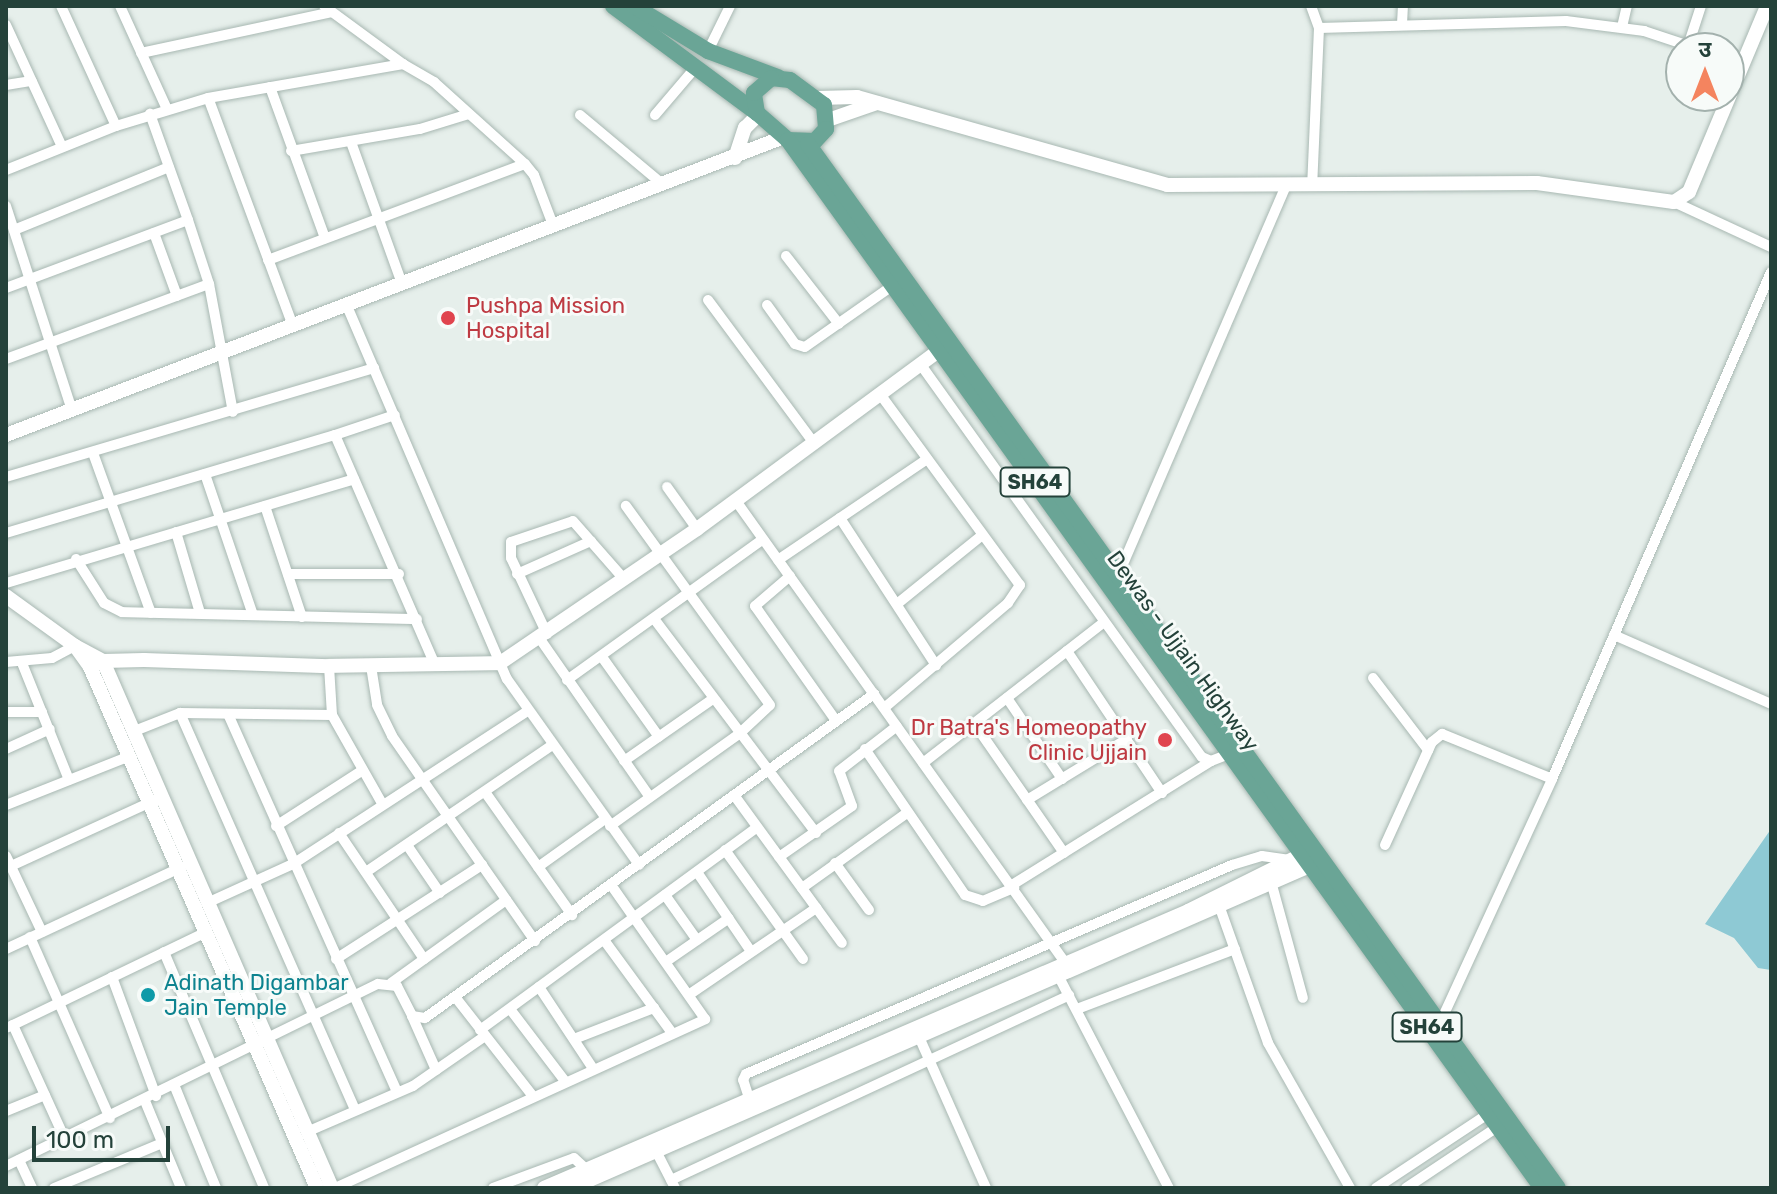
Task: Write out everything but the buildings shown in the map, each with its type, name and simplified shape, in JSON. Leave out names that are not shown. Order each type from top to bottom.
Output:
[{"type":"main road","name":"Dewas - Ujjain Highway","points":[[613,6],[758,114],[786,139],[892,286],[945,346]]},
{"type":"main road","points":[[634,6],[708,51],[778,77],[817,98],[828,120],[821,136],[808,144]]},
{"type":"main road","points":[[758,114],[758,86],[778,77]]},
{"type":"main road","name":"Dewas - Ujjain Highway","points":[[786,139],[808,144],[945,346],[1308,859]]},
{"type":"main road","name":"Dewas - Ujjain Highway","points":[[1115,583],[1229,754],[1499,1116]]},
{"type":"main road","name":"Dewas - Ujjain Highway","points":[[1352,916],[1440,1023],[1544,1188]]},
{"type":"street","points":[[61,6],[116,126]]},
{"type":"street","points":[[120,6],[167,109]]},
{"type":"street","points":[[708,51],[730,6]]},
{"type":"street","points":[[1311,6],[1319,28],[1312,186]]},
{"type":"street","points":[[1402,24],[1403,6]]},
{"type":"street","points":[[1545,21],[1547,6]]},
{"type":"street","points":[[1622,27],[1627,6]]},
{"type":"street","points":[[1695,32],[1701,6]]},
{"type":"street","points":[[1745,46],[1767,6]]},
{"type":"street","points":[[141,53],[328,9],[403,64],[434,82],[525,164],[534,175],[553,225]]},
{"type":"street","points":[[1319,28],[1545,21],[1622,27],[1665,39]]},
{"type":"street","points":[[6,25],[62,147]]},
{"type":"street","points":[[6,170],[116,126],[208,98],[403,64]]},
{"type":"street","points":[[655,115],[696,67]]},
{"type":"street","points":[[6,85],[32,81]]},
{"type":"street","points":[[270,87],[325,238]]},
{"type":"street","points":[[817,98],[841,94],[877,103],[1134,179],[1192,187],[1556,184],[1674,202],[1771,247]]},
{"type":"street","points":[[208,98],[293,326]]},
{"type":"street","points":[[828,120],[877,103]]},
{"type":"street","points":[[1674,202],[1689,192],[1718,112]]},
{"type":"street","points":[[150,114],[209,284],[233,412]]},
{"type":"street","points":[[291,151],[351,142],[469,114]]},
{"type":"street","points":[[735,158],[745,128],[758,114]]},
{"type":"street","points":[[580,115],[661,183]]},
{"type":"street","points":[[6,435],[661,183],[786,139]]},
{"type":"street","points":[[351,142],[402,284]]},
{"type":"street","points":[[268,260],[525,164]]},
{"type":"street","points":[[14,230],[169,167]]},
{"type":"street","points":[[1115,583],[1286,186]]},
{"type":"street","points":[[6,206],[72,410]]},
{"type":"street","points":[[6,288],[188,220]]},
{"type":"street","points":[[154,233],[177,296]]},
{"type":"street","points":[[786,256],[839,324]]},
{"type":"street","points":[[1440,1023],[1552,779],[1771,272]]},
{"type":"street","points":[[6,359],[209,284]]},
{"type":"street","points":[[767,305],[799,346],[809,345],[892,286]]},
{"type":"street","points":[[708,300],[814,443]]},
{"type":"street","points":[[347,306],[500,663],[526,712],[639,865]]},
{"type":"street","points":[[96,664],[371,666],[500,663],[544,636],[697,529],[945,346]]},
{"type":"street","points":[[921,365],[1202,757],[1211,761]]},
{"type":"street","points":[[6,477],[374,368]]},
{"type":"street","points":[[880,394],[981,536],[1018,581],[1019,590],[884,708]]},
{"type":"street","points":[[6,533],[395,415]]},
{"type":"street","points":[[335,435],[399,574],[434,663]]},
{"type":"street","points":[[93,453],[151,613]]},
{"type":"street","points":[[778,560],[927,459]]},
{"type":"street","points":[[205,474],[224,518],[253,615]]},
{"type":"street","points":[[6,583],[76,559],[354,479]]},
{"type":"street","points":[[667,487],[697,529]]},
{"type":"street","points":[[736,501],[1052,942],[1066,972],[1069,995],[1169,1188]]},
{"type":"street","points":[[265,506],[302,617]]},
{"type":"street","points":[[538,867],[739,734],[765,713],[769,701],[626,506]]},
{"type":"street","points":[[840,518],[936,665]]},
{"type":"street","points":[[624,579],[573,521],[516,539],[508,551],[544,636],[567,680],[649,796]]},
{"type":"street","points":[[176,532],[200,613]]},
{"type":"street","points":[[897,604],[981,536]]},
{"type":"street","points":[[567,680],[655,620],[763,539]]},
{"type":"street","points":[[517,574],[591,541]]},
{"type":"street","points":[[76,559],[110,610],[417,619]]},
{"type":"street","points":[[288,574],[399,574]]},
{"type":"street","points":[[790,576],[755,606],[836,721]]},
{"type":"street","points":[[6,596],[96,664],[132,732],[206,932],[309,1131],[334,1188],[592,1067],[705,1019],[612,886]]},
{"type":"street","points":[[655,620],[816,833]]},
{"type":"street","points":[[923,763],[1104,622]]},
{"type":"street","points":[[1614,635],[1771,704]]},
{"type":"street","points":[[6,662],[22,663],[75,646]]},
{"type":"street","points":[[1067,651],[1162,793]]},
{"type":"street","points":[[602,657],[659,737]]},
{"type":"street","points":[[22,663],[69,780]]},
{"type":"street","points":[[96,664],[130,756],[155,800]]},
{"type":"street","points":[[329,666],[332,715],[383,805]]},
{"type":"street","points":[[371,666],[384,721],[535,941]]},
{"type":"street","points":[[1373,678],[1428,750]]},
{"type":"street","points":[[412,1016],[425,1018],[456,998],[874,694]]},
{"type":"street","points":[[1007,698],[1062,779]]},
{"type":"street","points":[[624,761],[713,699]]},
{"type":"street","points":[[6,712],[42,712]]},
{"type":"street","points":[[207,903],[293,864],[526,712]]},
{"type":"street","points":[[132,732],[180,713],[332,715]]},
{"type":"street","points":[[180,713],[253,882],[317,1015],[355,1110]]},
{"type":"street","points":[[228,714],[397,1092]]},
{"type":"street","points":[[974,723],[1064,853]]},
{"type":"street","points":[[779,857],[852,806],[838,776],[865,749],[897,726]]},
{"type":"street","points":[[6,749],[50,729]]},
{"type":"street","points":[[1385,845],[1436,737],[1448,734],[1552,779]]},
{"type":"street","points":[[1027,800],[1127,739]]},
{"type":"street","points":[[366,872],[551,746]]},
{"type":"street","points":[[865,749],[969,898],[990,900],[1211,761],[1229,754]]},
{"type":"street","points":[[6,805],[130,756]]},
{"type":"street","points":[[276,826],[363,770]]},
{"type":"street","points":[[485,792],[572,915]]},
{"type":"street","points":[[734,795],[842,943]]},
{"type":"street","points":[[42,932],[8,861],[155,800]]},
{"type":"street","points":[[802,888],[908,812]]},
{"type":"street","points":[[309,1131],[397,1092],[436,1070],[539,987],[757,827]]},
{"type":"street","points":[[339,833],[424,959]]},
{"type":"street","points":[[407,845],[440,893]]},
{"type":"street","points":[[725,850],[803,959]]},
{"type":"street","points":[[750,1101],[744,1074],[1232,865],[1262,856],[1308,859]]},
{"type":"street","points":[[620,1160],[656,1151],[772,1098],[1220,908],[1272,885],[1308,859]]},
{"type":"street","points":[[571,1188],[595,1172],[750,1101],[772,1098],[920,1039],[1308,859]]},
{"type":"street","points":[[835,863],[869,910]]},
{"type":"street","points":[[336,959],[400,922],[482,865]]},
{"type":"street","points":[[184,866],[207,903],[317,1188]]},
{"type":"street","points":[[6,949],[184,866]]},
{"type":"street","points":[[697,872],[750,950]]},
{"type":"street","points":[[1272,885],[1303,998]]},
{"type":"street","points":[[665,895],[697,940]]},
{"type":"street","points":[[6,1166],[215,1068],[353,997],[391,983],[506,900]]},
{"type":"street","points":[[690,994],[750,950],[816,908]]},
{"type":"street","points":[[1220,908],[1268,1043],[1350,1188]]},
{"type":"street","points":[[667,961],[729,918]]},
{"type":"street","points":[[65,1139],[9,1026],[206,932]]},
{"type":"street","points":[[30,937],[110,1118]]},
{"type":"street","points":[[604,940],[672,1033]]},
{"type":"street","points":[[1077,1009],[1235,949]]},
{"type":"street","points":[[164,952],[264,1188]]},
{"type":"street","points":[[112,977],[156,1096]]},
{"type":"street","points":[[391,983],[412,1016],[436,1070]]},
{"type":"street","points":[[539,987],[592,1067]]},
{"type":"street","points":[[656,1151],[673,1184],[929,1058],[1069,995]]},
{"type":"street","points":[[456,998],[532,1095]]},
{"type":"street","points":[[574,1039],[654,1008]]},
{"type":"street","points":[[510,1009],[564,1080]]},
{"type":"street","points":[[920,1039],[986,1188]]},
{"type":"street","points":[[175,1087],[216,1188]]},
{"type":"street","points":[[6,1111],[45,1095]]},
{"type":"street","points":[[145,1101],[181,1188]]},
{"type":"street","points":[[1376,1188],[1499,1116]]},
{"type":"street","points":[[1406,1188],[1499,1116]]},
{"type":"street","points":[[54,1188],[79,1183],[162,1143]]},
{"type":"street","points":[[493,1188],[564,1160],[578,1158],[595,1172]]},
{"type":"street","points":[[19,1160],[32,1188]]},
{"type":"street","points":[[544,1188],[595,1172]]},
{"type":"water","points":[[1771,829],[1771,970],[1758,968],[1734,938],[1705,924]]},
{"type":"place","name":"Pushpa Mission Hospital","points":[[448,318]]},
{"type":"place","name":"Dr Batra's Homeopathy Clinic Ujjain","points":[[1165,740]]},
{"type":"place","name":"Adinath Digambar Jain Temple","points":[[148,995]]}]
